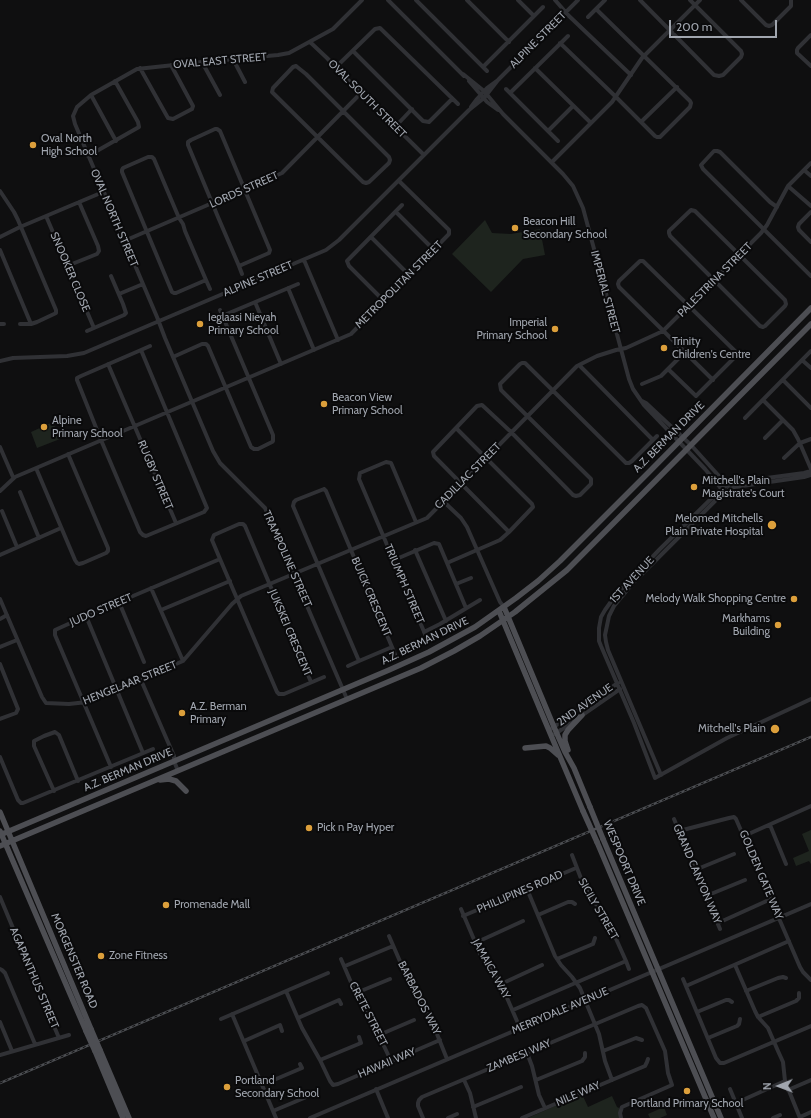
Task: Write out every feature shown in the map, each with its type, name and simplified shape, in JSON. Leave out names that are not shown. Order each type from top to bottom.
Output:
[{"type":"main road","name":"A.Z. BERMAN DRIVE","points":[[0,833],[8,831],[343,689],[429,652],[464,634],[502,609],[560,561],[811,308]]},
{"type":"main road","name":"A.Z. BERMAN DRIVE","points":[[3,845],[435,661],[480,636],[503,621],[567,570],[811,324]]},
{"type":"main road","name":"WESPOORT DRIVE","points":[[502,609],[508,617],[553,730],[551,736],[714,1118]]},
{"type":"main road","name":"WESPOORT DRIVE","points":[[502,609],[503,621],[553,730],[574,768],[721,1118]]},
{"type":"main road","points":[[574,768],[565,743],[565,738],[568,730],[582,715]]},
{"type":"main road","points":[[526,748],[546,746],[560,757]]},
{"type":"main road","points":[[156,780],[169,779],[176,781],[186,791]]},
{"type":"main road","name":"MORGENSTER ROAD","points":[[0,812],[89,1030],[129,1118]]},
{"type":"main road","name":"MORGENSTER ROAD","points":[[0,833],[3,845],[89,1030]]},
{"type":"main road","name":"MORGENSTER ROAD","points":[[98,1051],[123,1118]]},
{"type":"street","name":"OVAL EAST STREET","points":[[74,113],[78,105],[91,95],[140,68],[287,54],[335,27],[362,0]]},
{"type":"street","name":"IMPERIAL STREET","points":[[388,0],[567,178],[580,202],[631,385],[644,405],[689,448]]},
{"type":"street","points":[[416,0],[487,71]]},
{"type":"street","points":[[467,0],[509,42]]},
{"type":"street","points":[[518,0],[534,16]]},
{"type":"street","points":[[555,0],[631,76]]},
{"type":"street","name":"ALPINE STREET","points":[[0,361],[17,357],[67,356],[80,354],[323,251],[336,242],[399,181],[578,0]]},
{"type":"street","points":[[588,17],[605,0]]},
{"type":"street","points":[[640,0],[714,75],[723,75],[741,57],[741,50],[690,0]]},
{"type":"street","points":[[552,162],[616,97],[644,56],[700,0]]},
{"type":"street","points":[[741,0],[766,25],[769,26],[772,25],[791,6],[791,0]]},
{"type":"street","points":[[483,67],[543,7]]},
{"type":"street","points":[[560,43],[655,136],[660,137],[691,105],[690,101],[596,9]]},
{"type":"street","points":[[336,67],[375,29],[381,28],[458,104]]},
{"type":"street","points":[[811,35],[797,50],[811,66]]},
{"type":"street","points":[[510,93],[568,36]]},
{"type":"street","name":"OVAL SOUTH STREET","points":[[310,42],[424,155]]},
{"type":"street","points":[[352,51],[423,121],[429,122],[452,99]]},
{"type":"street","points":[[233,59],[245,82]]},
{"type":"street","points":[[202,62],[220,95]]},
{"type":"street","points":[[140,68],[168,118],[173,120],[192,109],[193,106],[171,65]]},
{"type":"street","points":[[294,66],[298,67],[389,157],[390,160],[369,182],[366,183],[363,182],[317,137],[272,91],[273,88],[294,66]]},
{"type":"street","points":[[535,68],[591,123]]},
{"type":"street","points":[[88,156],[138,129],[139,125],[115,81]]},
{"type":"street","points":[[641,122],[677,87]]},
{"type":"street","points":[[506,89],[558,141]]},
{"type":"street","name":"LORDS STREET","points":[[124,241],[282,173],[361,93]]},
{"type":"street","points":[[91,95],[116,141]]},
{"type":"street","points":[[548,131],[573,106]]},
{"type":"street","points":[[395,127],[412,109]]},
{"type":"street","name":"OVAL NORTH STREET","points":[[74,113],[74,122],[158,322]]},
{"type":"street","points":[[239,266],[269,253],[270,250],[220,131],[215,129],[191,140],[188,142],[188,145],[242,274]]},
{"type":"street","points":[[777,207],[770,202],[720,152],[714,151],[701,165],[703,169],[811,276]]},
{"type":"street","points":[[206,280],[173,293],[146,232],[122,171],[123,168],[148,157],[152,157],[154,159],[210,289]]},
{"type":"street","name":"PALESTRINA STREET","points":[[621,349],[663,332],[764,230],[788,186],[811,163]]},
{"type":"street","points":[[804,170],[811,176]]},
{"type":"street","name":"METROPOLITAN STREET","points":[[192,402],[351,334],[448,236],[449,231],[399,181]]},
{"type":"street","points":[[788,186],[811,206]]},
{"type":"street","points":[[0,191],[14,212],[56,310],[56,313],[31,324],[20,324]]},
{"type":"street","points":[[0,237],[103,192]]},
{"type":"street","points":[[68,266],[97,254],[99,251],[79,202]]},
{"type":"street","points":[[384,301],[347,263],[348,259],[402,205]]},
{"type":"street","points":[[691,210],[695,211],[740,255],[786,302],[785,306],[764,327],[760,326],[714,281],[670,236],[669,233],[669,231],[691,210]]},
{"type":"street","points":[[396,212],[434,250]]},
{"type":"street","points":[[811,212],[799,224],[798,227],[799,230],[811,242]]},
{"type":"street","name":"SNOOKER CLOSE","points":[[46,216],[94,328]]},
{"type":"street","points":[[371,237],[409,275]]},
{"type":"street","points":[[0,250],[31,324]]},
{"type":"street","points":[[304,260],[338,340]]},
{"type":"street","points":[[668,369],[696,396],[713,380],[738,354],[643,260],[638,262],[619,281],[619,287],[713,380]]},
{"type":"street","points":[[87,331],[125,314],[125,309],[111,276]]},
{"type":"street","points":[[119,294],[142,284]]},
{"type":"street","points":[[222,316],[298,284]]},
{"type":"street","points":[[288,288],[314,350]]},
{"type":"street","points":[[255,302],[281,364]]},
{"type":"street","points":[[173,357],[202,344],[206,344],[251,447],[258,449],[272,442],[274,438],[220,310]]},
{"type":"street","name":"TRAMPOLINE STREET","points":[[158,322],[215,455],[220,462],[266,508],[347,699]]},
{"type":"street","points":[[141,350],[208,508],[204,512],[146,536],[140,532],[77,382],[77,378],[150,346]]},
{"type":"street","name":"CADILLAC STREET","points":[[294,574],[427,518],[553,390],[580,365],[597,356],[621,349]]},
{"type":"street","points":[[745,418],[811,351]]},
{"type":"street","points":[[642,384],[659,378],[685,352]]},
{"type":"street","points":[[802,360],[811,368]]},
{"type":"street","points":[[509,532],[460,484],[433,454],[434,451],[477,406],[482,405],[573,495],[580,495],[591,484],[591,479],[501,390],[500,386],[502,382],[520,364],[524,363],[553,390],[626,463],[632,461],[657,436]]},
{"type":"street","name":"RUGBY STREET","points":[[108,364],[176,523]]},
{"type":"street","points":[[580,365],[653,440]]},
{"type":"street","points":[[783,380],[811,408]]},
{"type":"street","points":[[763,400],[793,430],[811,470]]},
{"type":"street","points":[[0,490],[13,478],[192,402]]},
{"type":"street","points":[[765,438],[783,420]]},
{"type":"street","points":[[447,563],[497,542],[533,508],[533,506],[456,428]]},
{"type":"street","points":[[784,458],[800,443],[811,439]]},
{"type":"street","points":[[0,447],[13,478]]},
{"type":"street","points":[[689,448],[729,487]]},
{"type":"street","points":[[689,448],[723,490]]},
{"type":"street","points":[[36,468],[77,563],[82,563],[106,553],[108,548],[68,454]]},
{"type":"street","name":"TRIUMPH STREET","points":[[416,522],[391,463],[386,462],[362,472],[359,479],[428,641]]},
{"type":"street","name":"1ST AVENUE","points":[[723,490],[631,585],[611,611],[609,616],[606,629],[606,642],[661,775],[655,778],[634,723],[616,684],[599,641],[601,617],[614,598],[660,549],[723,490],[737,482],[804,473],[811,470]]},
{"type":"street","name":"1ST AVENUE","points":[[729,487],[811,475]]},
{"type":"street","name":"BUICK CRESCENT","points":[[318,564],[293,506],[296,500],[325,490],[392,647],[348,666]]},
{"type":"street","points":[[20,492],[39,538]]},
{"type":"street","points":[[443,501],[464,522],[471,535],[502,609]]},
{"type":"street","points":[[2,511],[17,547]]},
{"type":"street","name":"JUKSKEI CRESCENT","points":[[220,559],[212,540],[214,535],[239,524],[243,524],[311,682]]},
{"type":"street","points":[[0,554],[61,528]]},
{"type":"street","points":[[394,560],[434,543],[439,544],[466,608]]},
{"type":"street","points":[[415,550],[446,621]]},
{"type":"street","points":[[220,559],[237,599]]},
{"type":"street","name":"JUDO STREET","points":[[83,703],[54,633],[57,629],[220,559]]},
{"type":"street","points":[[318,564],[359,661]]},
{"type":"street","name":"HENGELAAR STREET","points":[[0,599],[44,701],[51,704],[83,703],[183,661],[237,599],[294,574]]},
{"type":"street","points":[[456,584],[471,578]]},
{"type":"street","points":[[161,610],[230,581]]},
{"type":"street","points":[[151,588],[183,661]]},
{"type":"street","name":"JUKSKEI CRESCENT","points":[[237,599],[279,694],[284,694],[324,677]]},
{"type":"street","name":"TRIUMPH STREET","points":[[424,632],[446,621],[480,600]]},
{"type":"street","points":[[119,602],[144,662]]},
{"type":"street","points":[[0,618],[7,615]]},
{"type":"street","points":[[86,616],[144,753]]},
{"type":"street","points":[[599,630],[606,629]]},
{"type":"street","points":[[0,647],[17,640]]},
{"type":"street","points":[[392,647],[396,657]]},
{"type":"street","points":[[0,664],[18,709],[16,713],[0,719]]},
{"type":"street","points":[[140,680],[180,770]]},
{"type":"street","name":"2ND AVENUE","points":[[553,730],[622,681]]},
{"type":"street","name":"2ND AVENUE","points":[[553,730],[582,715],[624,687]]},
{"type":"street","points":[[661,775],[727,738],[811,699]]},
{"type":"street","points":[[83,703],[111,767]]},
{"type":"street","points":[[54,791],[34,746],[34,741],[44,736],[55,732],[59,735],[78,781]]},
{"type":"street","points":[[0,757],[18,800],[21,803],[25,803],[153,749]]},
{"type":"street","points":[[744,836],[811,806]]},
{"type":"street","name":"GOLDEN GATE WAY","points":[[679,831],[732,817],[736,819],[801,970],[811,980]]},
{"type":"street","name":"GRAND CANYON WAY","points":[[674,819],[720,929]]},
{"type":"street","points":[[770,825],[786,864]]},
{"type":"street","points":[[695,870],[734,854]]},
{"type":"street","name":"SICILY STREET","points":[[572,856],[583,884],[613,932],[629,969]]},
{"type":"street","name":"PHILLIPINES ROAD","points":[[463,916],[576,868]]},
{"type":"street","points":[[706,896],[745,880]]},
{"type":"street","points":[[527,889],[557,959],[577,982],[599,1034],[607,1067],[612,1080]]},
{"type":"street","name":"AGAPANTHUS STREET","points":[[0,897],[59,1038]]},
{"type":"street","points":[[718,923],[771,899]]},
{"type":"street","points":[[538,915],[568,902],[575,904]]},
{"type":"street","name":"MERRYDALE AVENUE","points":[[310,1118],[811,904]]},
{"type":"street","name":"JAMAICA WAY","points":[[461,910],[481,956],[501,984],[520,1028]]},
{"type":"street","points":[[475,943],[523,921]]},
{"type":"street","name":"BARBADOS WAY","points":[[389,936],[412,989],[429,1015],[448,1059]]},
{"type":"street","points":[[557,959],[593,944],[595,938]]},
{"type":"street","points":[[686,986],[789,941]]},
{"type":"street","points":[[345,966],[393,946]]},
{"type":"street","name":"CRETE STREET","points":[[341,959],[356,993],[379,1035],[391,1061]]},
{"type":"street","points":[[513,1010],[626,961]]},
{"type":"street","points":[[501,984],[542,965]]},
{"type":"street","points":[[735,965],[758,1017],[768,1028],[783,1062],[785,1082],[800,1117],[811,1112]]},
{"type":"street","points":[[0,970],[5,972],[35,1044]]},
{"type":"street","points":[[221,1019],[328,973]]},
{"type":"street","points":[[746,991],[778,978],[786,978]]},
{"type":"street","points":[[356,993],[390,979]]},
{"type":"street","points":[[683,979],[718,1062],[720,1063],[724,1063],[811,1026]]},
{"type":"street","points":[[286,991],[302,1028],[320,1060],[361,1043],[359,1037]]},
{"type":"street","points":[[758,1017],[796,1001],[799,998],[799,993]]},
{"type":"street","points":[[298,1018],[339,1000],[340,1004]]},
{"type":"street","points":[[697,1012],[726,1000],[732,1002]]},
{"type":"street","name":"ZAMBESI WAY","points":[[423,1118],[418,1106],[419,1100],[422,1098],[638,1006],[644,1006],[664,1051],[672,1085],[622,1107],[620,1113],[621,1118]]},
{"type":"street","points":[[232,1014],[276,1118]]},
{"type":"street","points":[[708,1038],[737,1026],[740,1019]]},
{"type":"street","points":[[379,1035],[414,1020]]},
{"type":"street","points":[[0,1022],[12,1051]]},
{"type":"street","points":[[244,1041],[280,1025],[282,1030]]},
{"type":"street","points":[[0,1055],[69,1035]]},
{"type":"street","points":[[603,1051],[636,1038],[642,1040]]},
{"type":"street","name":"HAWAII WAY","points":[[320,1060],[333,1085],[440,1040]]},
{"type":"street","points":[[527,1053],[544,1108]]},
{"type":"street","points":[[536,1080],[582,1061],[585,1058],[585,1054]]},
{"type":"street","name":"NILE WAY","points":[[522,1118],[644,1066],[648,1059]]},
{"type":"street","points":[[262,1085],[302,1068],[300,1064]]},
{"type":"street","points":[[464,1080],[470,1094],[476,1118]]},
{"type":"street","points":[[788,1090],[811,1080]]},
{"type":"street","points":[[736,1103],[785,1082]]},
{"type":"street","points":[[473,1107],[521,1087]]},
{"type":"street","points":[[376,1089],[388,1118]]},
{"type":"street","points":[[730,1089],[742,1118]]},
{"type":"street","points":[[273,1111],[316,1093]]},
{"type":"street","points":[[448,1118],[457,1114]]},
{"type":"street","points":[[773,1118],[780,1115]]},
{"type":"shaded area","points":[[485,220],[492,233],[511,234],[540,229],[545,255],[523,259],[491,292],[452,254]]},
{"type":"shaded area","points":[[53,422],[60,439],[37,448],[31,432]]},
{"type":"shaded area","points":[[811,830],[811,864],[809,861],[796,866],[793,858],[809,851],[802,834]]},
{"type":"shaded area","points":[[582,1094],[588,1107],[612,1096],[617,1107],[619,1108],[619,1118],[528,1118]]},
{"type":"shaded area","points":[[664,1107],[667,1115],[660,1118],[650,1118],[648,1114]]},
{"type":"railway","points":[[0,1083],[811,737]]},
{"type":"place","name":"Oval North High School","points":[[33,145]]},
{"type":"place","name":"Beacon Hill Secondary School","points":[[515,228]]},
{"type":"place","name":"Ieglaasi Nieyah Primary School","points":[[200,324]]},
{"type":"place","name":"Imperial Primary School","points":[[555,329]]},
{"type":"place","name":"Trinity Children's Centre","points":[[664,348]]},
{"type":"place","name":"Beacon View Primary School","points":[[324,404]]},
{"type":"place","name":"Alpine Primary School","points":[[44,427]]},
{"type":"place","name":"Mitchell's Plain Magistrate's Court","points":[[694,487]]},
{"type":"place","name":"Melomed Mitchells Plain Private Hospital","points":[[772,525]]},
{"type":"place","name":"Melody Walk Shopping Centre","points":[[794,599]]},
{"type":"place","name":"Markhams Building","points":[[778,625]]},
{"type":"place","name":"A.Z. Berman Primary","points":[[182,713]]},
{"type":"place","name":"Mitchell's Plain","points":[[775,729]]},
{"type":"place","name":"Pick n Pay Hyper","points":[[309,828]]},
{"type":"place","name":"Promenade Mall","points":[[166,905]]},
{"type":"place","name":"Zone Fitness","points":[[101,956]]},
{"type":"place","name":"Portland Secondary School","points":[[227,1087]]},
{"type":"place","name":"Portland Primary School","points":[[687,1091]]}]
